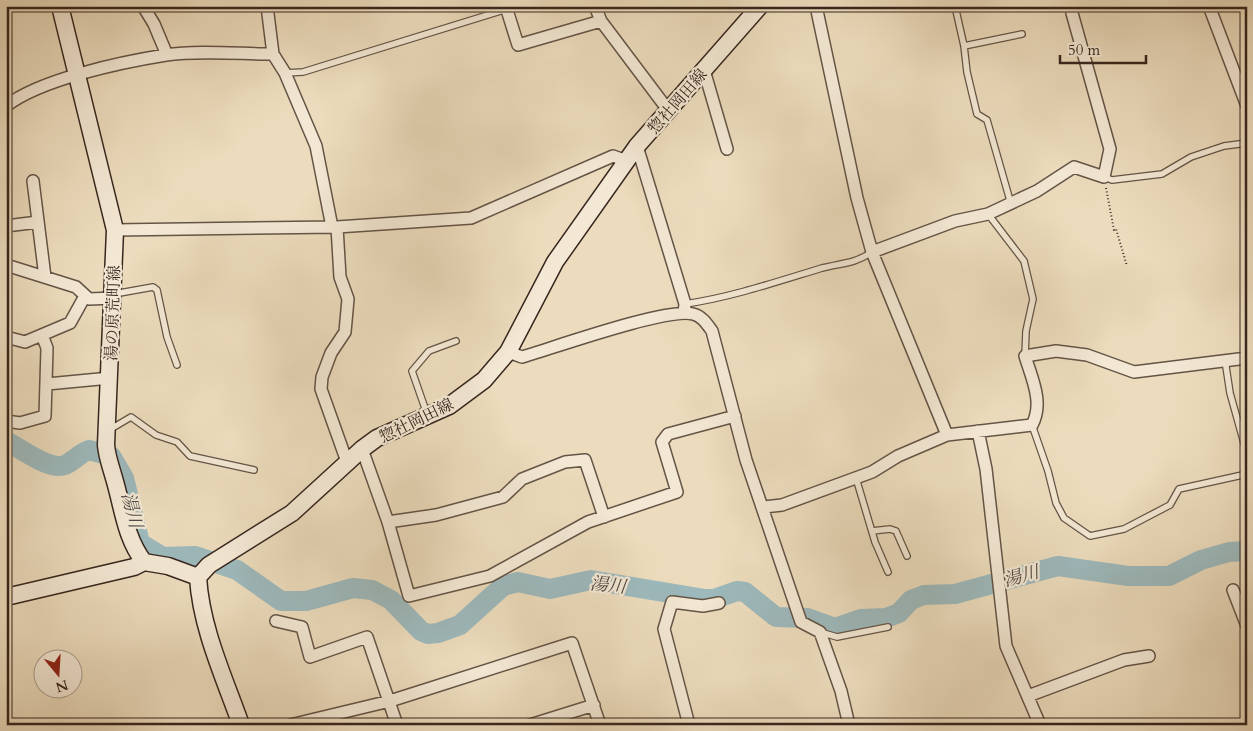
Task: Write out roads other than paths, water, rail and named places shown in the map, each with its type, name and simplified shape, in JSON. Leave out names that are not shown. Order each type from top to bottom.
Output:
[{"type":"main road","name":"湯の原荒町線","points":[[60,6],[115,230],[114,296],[107,431],[108,461],[130,540],[144,562]]},
{"type":"main road","name":"惣社岡田線","points":[[198,577],[209,565],[292,513],[362,449],[394,429],[428,415],[465,396],[484,380],[508,352],[555,262],[637,146],[760,6]]},
{"type":"main road","points":[[6,597],[134,567],[144,562],[168,566],[198,577],[198,597],[207,630],[241,725]]},
{"type":"street","points":[[143,6],[154,24],[167,55]]},
{"type":"street","points":[[267,6],[273,54],[285,72],[316,146],[335,227],[340,277],[348,299],[345,332],[330,353],[322,377],[322,389],[347,462]]},
{"type":"street","points":[[595,6],[601,21],[668,110]]},
{"type":"street","points":[[816,6],[857,198],[872,252],[947,434]]},
{"type":"street","points":[[1210,6],[1247,106]]},
{"type":"street","points":[[512,8],[518,45],[601,21]]},
{"type":"street","points":[[872,252],[955,221],[988,214],[1011,205],[1074,167],[1104,177],[1110,149],[1072,12]]},
{"type":"street","points":[[6,106],[34,90],[77,75],[167,55],[273,54]]},
{"type":"street","points":[[704,70],[727,149]]},
{"type":"street","points":[[637,146],[685,309],[706,321],[712,331],[746,460],[764,507],[801,622],[820,632],[841,691],[849,725]]},
{"type":"street","points":[[115,230],[335,227],[471,218],[613,156],[627,160]]},
{"type":"street","points":[[33,181],[45,277]]},
{"type":"street","points":[[6,226],[38,222]]},
{"type":"street","points":[[6,265],[76,287],[89,299],[114,296]]},
{"type":"street","points":[[6,337],[25,342],[70,323],[76,309],[85,296]]},
{"type":"street","points":[[508,352],[522,357],[685,309]]},
{"type":"street","points":[[6,421],[20,423],[45,416],[47,384],[46,348],[42,336]]},
{"type":"street","points":[[764,507],[782,505],[856,478],[947,434],[1032,426],[1037,416],[1038,404],[1026,356],[1056,351],[1088,355],[1134,372],[1247,358]]},
{"type":"street","points":[[47,384],[110,378]]},
{"type":"street","points":[[362,449],[388,522],[409,596],[490,576],[588,522],[677,492],[662,442],[668,434],[735,416]]},
{"type":"street","points":[[978,432],[986,469],[1006,646],[1012,666],[1028,696],[1040,725]]},
{"type":"street","points":[[388,522],[436,515],[503,497],[522,479],[565,462],[585,460],[604,517]]},
{"type":"street","points":[[1233,590],[1247,626]]},
{"type":"street","points":[[689,725],[664,629],[672,602],[703,606],[719,603]]},
{"type":"street","points":[[276,621],[302,627],[310,657],[367,637],[397,725]]},
{"type":"street","points":[[290,725],[390,701],[572,643],[600,725]]},
{"type":"street","points":[[1028,696],[1124,660],[1148,656]]},
{"type":"street","points":[[530,725],[594,705]]},
{"type":"lane","points":[[954,6],[977,114],[987,120],[1011,205]]},
{"type":"lane","points":[[285,72],[303,72],[512,8]]},
{"type":"lane","points":[[964,46],[1022,34]]},
{"type":"lane","points":[[1104,177],[1112,180],[1162,174],[1191,156],[1224,146],[1247,143]]},
{"type":"lane","points":[[988,214],[1024,261],[1033,299],[1026,331],[1026,356]]},
{"type":"lane","points":[[685,309],[825,267],[859,260],[872,252]]},
{"type":"lane","points":[[114,296],[153,287],[157,290],[167,337],[177,365]]},
{"type":"lane","points":[[428,415],[412,371],[429,351],[456,341]]},
{"type":"lane","points":[[1225,360],[1230,393],[1247,454]]},
{"type":"lane","points":[[107,431],[131,417],[156,435],[177,442],[190,456],[254,470]]},
{"type":"lane","points":[[1032,426],[1051,480],[1056,503],[1064,518],[1090,536],[1124,529],[1170,505],[1180,489],[1247,474]]},
{"type":"lane","points":[[856,478],[872,532],[888,572]]},
{"type":"lane","points":[[872,532],[890,529],[896,531],[907,556]]},
{"type":"lane","points":[[820,632],[837,637],[888,628]]},
{"type":"waterway","name":"湯川","points":[[6,441],[51,465],[65,465],[89,450],[111,456],[124,478],[140,543],[163,557],[195,556],[237,570],[281,601],[306,601],[353,588],[372,590],[391,600],[421,631],[428,634],[438,633],[460,625],[503,586],[518,582],[550,589],[591,580],[705,599],[714,599],[737,591],[745,592],[776,617],[807,618],[835,628],[861,619],[886,618],[899,613],[911,600],[924,595],[955,594],[1058,566],[1128,576],[1169,576],[1201,560],[1229,552],[1247,551]]}]
